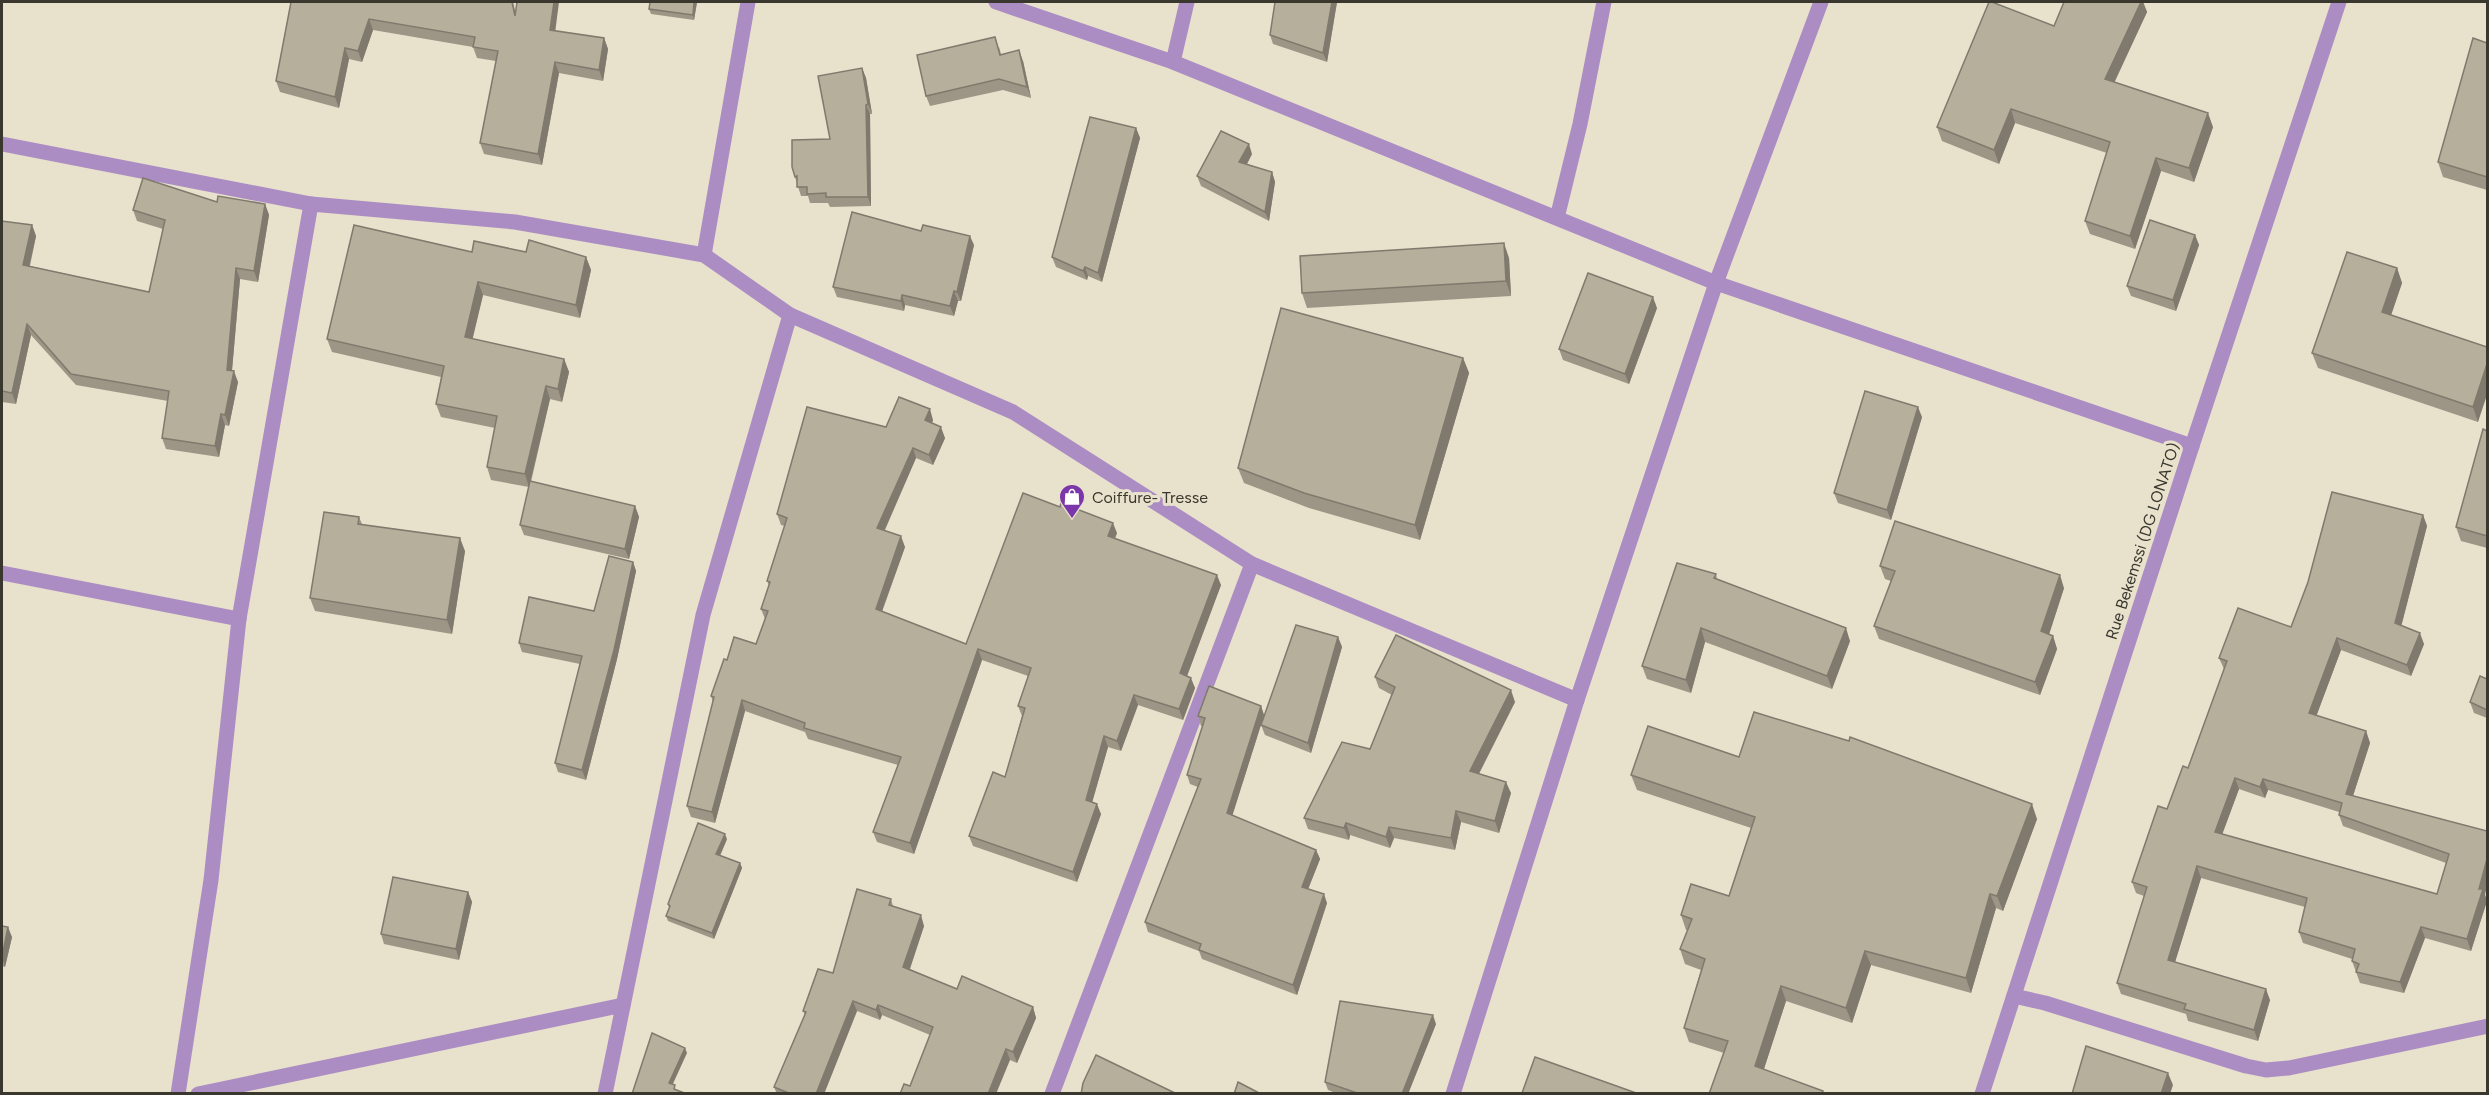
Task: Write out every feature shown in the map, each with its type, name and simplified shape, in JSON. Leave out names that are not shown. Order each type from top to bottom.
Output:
[{"type":"street","points":[[704,255],[748,2]]},
{"type":"street","points":[[996,2],[1173,62],[1716,283],[2192,447]]},
{"type":"street","points":[[1173,62],[1187,2]]},
{"type":"street","points":[[1557,218],[1580,124],[1604,2]]},
{"type":"street","points":[[1453,1094],[1577,700],[1716,283],[1821,2]]},
{"type":"street","name":"Rue Bekemssi (DG LONATO)","points":[[1982,1094],[2192,447],[2340,2]]},
{"type":"street","points":[[2,144],[311,204],[515,222],[704,255],[790,315],[1013,412],[1252,564],[1577,700]]},
{"type":"street","points":[[178,1094],[211,880],[239,619],[311,204]]},
{"type":"street","points":[[605,1094],[704,615],[790,315]]},
{"type":"street","points":[[1052,1094],[1252,564]]},
{"type":"street","points":[[2,573],[239,619]]},
{"type":"street","points":[[2014,996],[2266,1070],[2289,1068],[2487,1026]]},
{"type":"street","points":[[198,1094],[623,1005]]},
{"type":"building","points":[[291,2],[512,2],[515,16],[517,2],[554,2],[550,30],[604,38],[599,70],[555,62],[538,154],[480,143],[498,51],[473,47],[475,37],[369,19],[358,51],[345,48],[335,97],[276,81]]},
{"type":"building","points":[[650,2],[694,2],[693,15],[649,9]]},
{"type":"building","points":[[1275,2],[1332,2],[1323,53],[1270,35]]},
{"type":"building","points":[[1989,2],[2054,26],[2064,2],[2141,2],[2105,79],[2208,113],[2189,168],[2156,158],[2130,236],[2085,221],[2110,142],[2011,109],[1994,150],[1937,127]]},
{"type":"building","points":[[995,37],[1000,55],[1019,50],[1027,87],[999,79],[926,96],[917,55]]},
{"type":"building","points":[[2473,38],[2487,43],[2487,177],[2438,162]]},
{"type":"building","points":[[862,68],[868,104],[866,105],[868,197],[826,197],[826,193],[807,194],[807,187],[797,187],[797,176],[795,177],[792,167],[792,140],[830,139],[818,76]]},
{"type":"building","points":[[1090,117],[1136,128],[1098,273],[1085,267],[1083,271],[1052,257]]},
{"type":"building","points":[[1221,131],[1249,144],[1239,162],[1272,172],[1265,212],[1197,176]]},
{"type":"building","points":[[143,178],[217,202],[218,196],[265,204],[254,271],[236,268],[227,370],[234,371],[225,415],[221,414],[215,446],[162,438],[169,391],[71,374],[27,324],[12,393],[2,391],[2,221],[32,225],[23,265],[149,292],[165,220],[133,210]]},
{"type":"building","points":[[852,212],[921,231],[923,225],[970,236],[957,292],[954,291],[950,306],[902,295],[901,301],[833,287]]},
{"type":"building","points":[[2150,220],[2195,235],[2173,300],[2127,286]]},
{"type":"building","points":[[354,225],[472,252],[474,241],[526,252],[529,240],[586,257],[576,305],[478,282],[465,337],[564,359],[558,389],[546,386],[525,474],[487,467],[497,416],[436,404],[444,366],[327,339]]},
{"type":"building","points":[[1504,243],[1506,281],[1302,293],[1300,256]]},
{"type":"building","points":[[2347,252],[2397,268],[2382,312],[2487,347],[2487,364],[2473,407],[2312,353]]},
{"type":"building","points":[[1588,273],[1653,297],[1625,374],[1559,349]]},
{"type":"building","points":[[1281,308],[1463,358],[1415,525],[1304,493],[1238,468]]},
{"type":"building","points":[[1865,391],[1918,407],[1887,510],[1834,493]]},
{"type":"building","points":[[899,397],[930,409],[925,420],[941,427],[929,455],[913,448],[877,528],[901,536],[876,609],[966,644],[1023,493],[1060,507],[1061,503],[1113,523],[1108,536],[1217,575],[1180,673],[1191,678],[1179,709],[1134,695],[1117,741],[1104,736],[1086,800],[1097,804],[1073,872],[969,836],[993,772],[1005,777],[1025,708],[1018,706],[1031,668],[978,649],[910,843],[873,832],[901,757],[804,728],[805,723],[742,700],[712,812],[687,806],[714,697],[711,696],[724,659],[727,660],[734,637],[756,644],[768,611],[761,609],[770,582],[767,581],[787,518],[777,514],[807,407],[886,427]]},
{"type":"building","points":[[2483,429],[2487,431],[2487,536],[2456,527]]},
{"type":"building","points":[[530,481],[635,506],[625,549],[520,525]]},
{"type":"building","points":[[2332,492],[2423,515],[2395,623],[2420,633],[2407,665],[2337,638],[2309,713],[2366,731],[2346,794],[2487,831],[2487,859],[2479,889],[2483,889],[2467,939],[2421,927],[2400,982],[2356,972],[2359,964],[2352,961],[2355,949],[2299,932],[2307,898],[2197,866],[2168,960],[2266,989],[2254,1030],[2184,1009],[2186,1004],[2117,983],[2147,887],[2132,882],[2158,806],[2167,809],[2183,766],[2188,768],[2227,661],[2219,658],[2238,608],[2291,627],[2308,582]],"holes":[[[2235,778],[2260,787],[2263,779],[2342,803],[2339,815],[2449,854],[2437,894],[2215,832]]]},
{"type":"building","points":[[324,512],[359,517],[358,524],[460,538],[447,620],[310,598]]},
{"type":"building","points":[[1895,521],[2060,575],[2041,631],[2053,636],[2035,682],[1874,626],[1895,571],[1880,566]]},
{"type":"building","points":[[609,556],[633,562],[614,650],[582,770],[555,763],[582,656],[519,643],[529,597],[594,611]]},
{"type":"building","points":[[1677,563],[1716,574],[1714,578],[1846,628],[1827,676],[1701,628],[1686,680],[1642,666]]},
{"type":"building","points":[[1296,625],[1338,637],[1308,743],[1261,725]]},
{"type":"building","points":[[1396,635],[1511,690],[1470,771],[1506,782],[1495,821],[1456,811],[1451,838],[1389,827],[1386,837],[1346,823],[1344,828],[1304,818],[1342,742],[1370,749],[1395,687],[1375,677]]},
{"type":"building","points":[[2480,676],[2487,679],[2487,710],[2470,702]]},
{"type":"building","points":[[1209,686],[1261,706],[1227,813],[1316,850],[1302,887],[1324,894],[1293,985],[1199,950],[1201,944],[1145,922],[1201,779],[1187,775],[1205,718],[1198,716]]},
{"type":"building","points":[[1754,712],[1849,741],[1850,737],[2032,804],[1997,896],[1990,894],[1966,978],[1865,951],[1846,1008],[1781,986],[1755,1066],[1823,1091],[1822,1094],[1709,1094],[1728,1041],[1684,1028],[1705,959],[1680,949],[1692,919],[1681,915],[1691,884],[1729,896],[1755,817],[1631,775],[1648,726],[1739,757]]},
{"type":"building","points":[[698,823],[725,834],[716,854],[740,863],[712,933],[666,916],[670,906],[668,904]]},
{"type":"building","points":[[393,877],[468,892],[456,949],[381,934]]},
{"type":"building","points":[[857,889],[891,899],[889,905],[921,915],[903,967],[957,989],[962,976],[1033,1007],[1013,1052],[1006,1049],[988,1094],[900,1094],[904,1084],[910,1086],[933,1027],[878,1005],[876,1010],[853,1001],[816,1094],[791,1094],[774,1087],[806,1012],[803,1011],[818,969],[833,973]]},
{"type":"building","points":[[2,926],[8,927],[2,957]]},
{"type":"building","points":[[1340,1001],[1433,1015],[1402,1094],[1360,1094],[1325,1082]]},
{"type":"building","points":[[652,1033],[685,1048],[669,1083],[675,1085],[674,1089],[687,1094],[632,1094]]},
{"type":"building","points":[[2086,1046],[2168,1073],[2161,1094],[2072,1094]]},
{"type":"building","points":[[1096,1055],[1177,1094],[1081,1094],[1083,1083]]},
{"type":"building","points":[[1535,1057],[1639,1094],[1522,1093]]},
{"type":"building","points":[[1238,1082],[1261,1094],[1234,1094]]},
{"type":"place","name":"Coiffure- Tresse","points":[[1072,520]]}]
